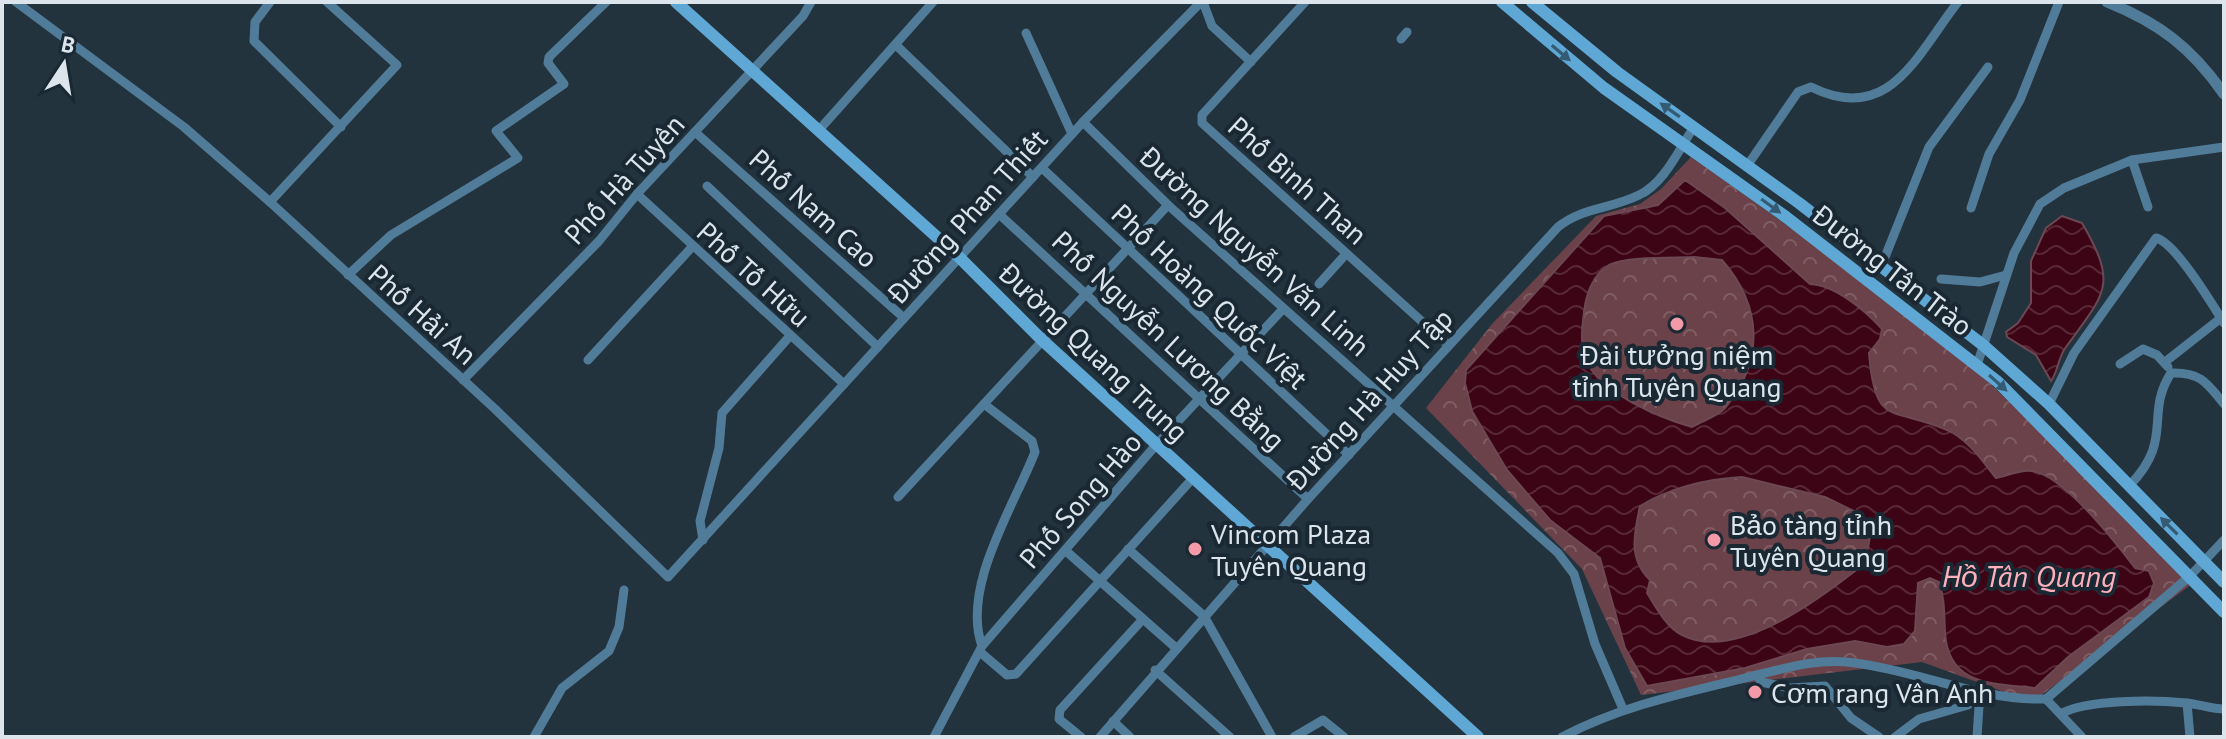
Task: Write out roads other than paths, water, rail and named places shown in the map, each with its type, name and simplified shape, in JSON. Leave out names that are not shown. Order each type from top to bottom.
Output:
[{"type":"main road","name":"Đường Quang Trung","points":[[676,2],[959,257],[1041,339],[1478,737]]},
{"type":"main road","name":"Đường Tân Trào","points":[[1502,2],[1604,88],[1786,217],[1977,365],[2224,612]]},
{"type":"main road","name":"Đường Tân Trào","points":[[1532,2],[1617,72],[1983,345],[2049,404],[2224,582]]},
{"type":"street","name":"Phố Hải An","points":[[16,2],[184,127],[270,202],[463,380],[668,577],[771,464]]},
{"type":"street","points":[[270,2],[255,22],[254,41],[341,127]]},
{"type":"street","points":[[270,202],[397,65],[327,2]]},
{"type":"street","points":[[348,275],[391,235],[518,158],[496,131],[564,84],[548,63],[549,57],[606,2]]},
{"type":"street","name":"Phố Hà Tuyên","points":[[463,380],[599,241],[637,194],[803,16],[811,2]]},
{"type":"street","points":[[819,130],[933,2]]},
{"type":"street","points":[[1202,2],[1212,26],[1251,62]]},
{"type":"street","name":"Đường Phan Thiết","points":[[771,464],[1083,122],[1202,2]]},
{"type":"street","name":"Phố Bình Than","points":[[1305,2],[1202,115],[1202,123],[1448,345]]},
{"type":"street","points":[[1747,166],[1798,92],[1811,87],[1838,98],[1858,100],[1876,96],[1895,84],[1958,2]]},
{"type":"street","points":[[1971,208],[1989,154],[2020,100],[2059,2]]},
{"type":"street","points":[[2107,2],[2147,18],[2182,44],[2224,94]]},
{"type":"street","points":[[1026,33],[1072,134]]},
{"type":"street","points":[[896,45],[1033,177]]},
{"type":"street","points":[[1881,267],[1929,147],[1988,67]]},
{"type":"street","name":"Đường Nguyễn Văn Linh","points":[[1083,122],[1168,205],[1558,553],[1574,574],[1595,644],[1623,709]]},
{"type":"street","name":"Đường Hà Huy Tập","points":[[1100,737],[1155,670],[1308,499],[1558,227],[1581,211],[1641,195],[1664,173],[1694,127]]},
{"type":"street","name":"Phố Nam Cao","points":[[695,132],[904,318]]},
{"type":"street","points":[[1977,365],[2024,228],[2040,204],[2064,188],[2132,160],[2224,147]]},
{"type":"street","points":[[2132,160],[2148,207]]},
{"type":"street","name":"Phố Hoàng Quốc Việt","points":[[1042,168],[1349,455]]},
{"type":"street","points":[[707,186],[878,347]]},
{"type":"street","name":"Phố Tố Hữu","points":[[637,194],[789,337],[844,384]]},
{"type":"street","points":[[898,497],[1168,205]]},
{"type":"street","name":"Phố Nguyễn Lương Bằng","points":[[999,214],[1308,499]]},
{"type":"street","points":[[2049,404],[2074,353],[2156,238],[2164,240],[2223,320],[2165,362]]},
{"type":"street","points":[[588,360],[692,247]]},
{"type":"street","points":[[1319,284],[1346,254]]},
{"type":"street","points":[[1941,279],[1980,282],[2006,275]]},
{"type":"street","name":"Phố Song Hào","points":[[934,737],[981,649],[1156,445],[1283,309]]},
{"type":"street","points":[[703,539],[700,521],[719,448],[722,413],[789,337]]},
{"type":"street","points":[[2120,364],[2143,349],[2165,362],[2171,373]]},
{"type":"street","points":[[2171,373],[2203,378],[2224,404]]},
{"type":"street","points":[[2129,486],[2147,468],[2154,455],[2161,395],[2171,373]]},
{"type":"street","points":[[984,404],[1032,441],[1035,452],[983,568],[978,632],[981,649],[1007,675],[1016,674],[1193,478]]},
{"type":"street","points":[[2046,699],[2190,576],[2224,540]]},
{"type":"street","points":[[1128,549],[1204,616],[1272,737]]},
{"type":"street","points":[[1066,551],[1176,648]]},
{"type":"street","points":[[534,735],[562,688],[609,651],[619,627],[624,590]]},
{"type":"street","points":[[1081,737],[1059,719],[1060,710],[1143,619]]},
{"type":"street","points":[[1562,737],[1623,709],[1814,662],[1837,661],[1976,690],[2046,699],[2082,737]]},
{"type":"street","points":[[1155,670],[1230,737]]},
{"type":"street","points":[[1757,675],[1761,682],[1790,688],[1825,686],[1851,718],[1879,737]]},
{"type":"street","points":[[1895,737],[1919,719],[1968,705],[1976,690]]},
{"type":"street","points":[[1976,690],[1977,737]]},
{"type":"street","points":[[2061,714],[2077,706],[2187,703],[2224,709]]},
{"type":"street","points":[[2187,703],[2190,737]]},
{"type":"street","points":[[1294,737],[1323,720],[1344,737]]},
{"type":"street","points":[[1113,721],[1130,737]]},
{"type":"water","name":"Hồ Tân Quang","points":[[1685,180],[1725,208],[1810,284],[1830,289],[1859,307],[1882,329],[1880,339],[1869,353],[1876,393],[1889,411],[1954,434],[1974,451],[1996,478],[2032,471],[2059,484],[2088,512],[2135,568],[2149,571],[2154,583],[2149,597],[2068,657],[2035,688],[1975,678],[1954,663],[1948,650],[1941,588],[1939,582],[1930,578],[1918,583],[1915,631],[1904,644],[1887,647],[1855,641],[1807,649],[1745,668],[1647,686],[1625,648],[1600,558],[1550,520],[1507,470],[1472,411],[1465,383],[1466,370],[1604,216],[1658,205]],"holes":[[[1694,257],[1722,260],[1745,296],[1754,333],[1747,371],[1738,390],[1722,411],[1692,427],[1648,411],[1604,383],[1586,360],[1582,336],[1589,292],[1603,269],[1627,260]],[[1742,477],[1825,497],[1860,514],[1870,537],[1865,563],[1804,608],[1753,633],[1728,640],[1704,641],[1682,635],[1666,622],[1647,593],[1650,580],[1638,564],[1634,546],[1640,506],[1689,486]]]},
{"type":"water","points":[[2062,216],[2082,223],[2100,261],[2103,275],[2098,300],[2063,351],[2051,381],[2036,355],[2007,337],[2006,332],[2018,323],[2031,303],[2031,261],[2046,228]]},
{"type":"place","name":"Đài tưởng niệm tỉnh Tuyên Quang","points":[[1677,324]]},
{"type":"place","name":"Bảo tàng tỉnh Tuyên Quang","points":[[1714,540]]},
{"type":"place","name":"Vincom Plaza Tuyên Quang","points":[[1195,549]]},
{"type":"place","name":"Cơm rang Vân Anh","points":[[1755,692]]}]
